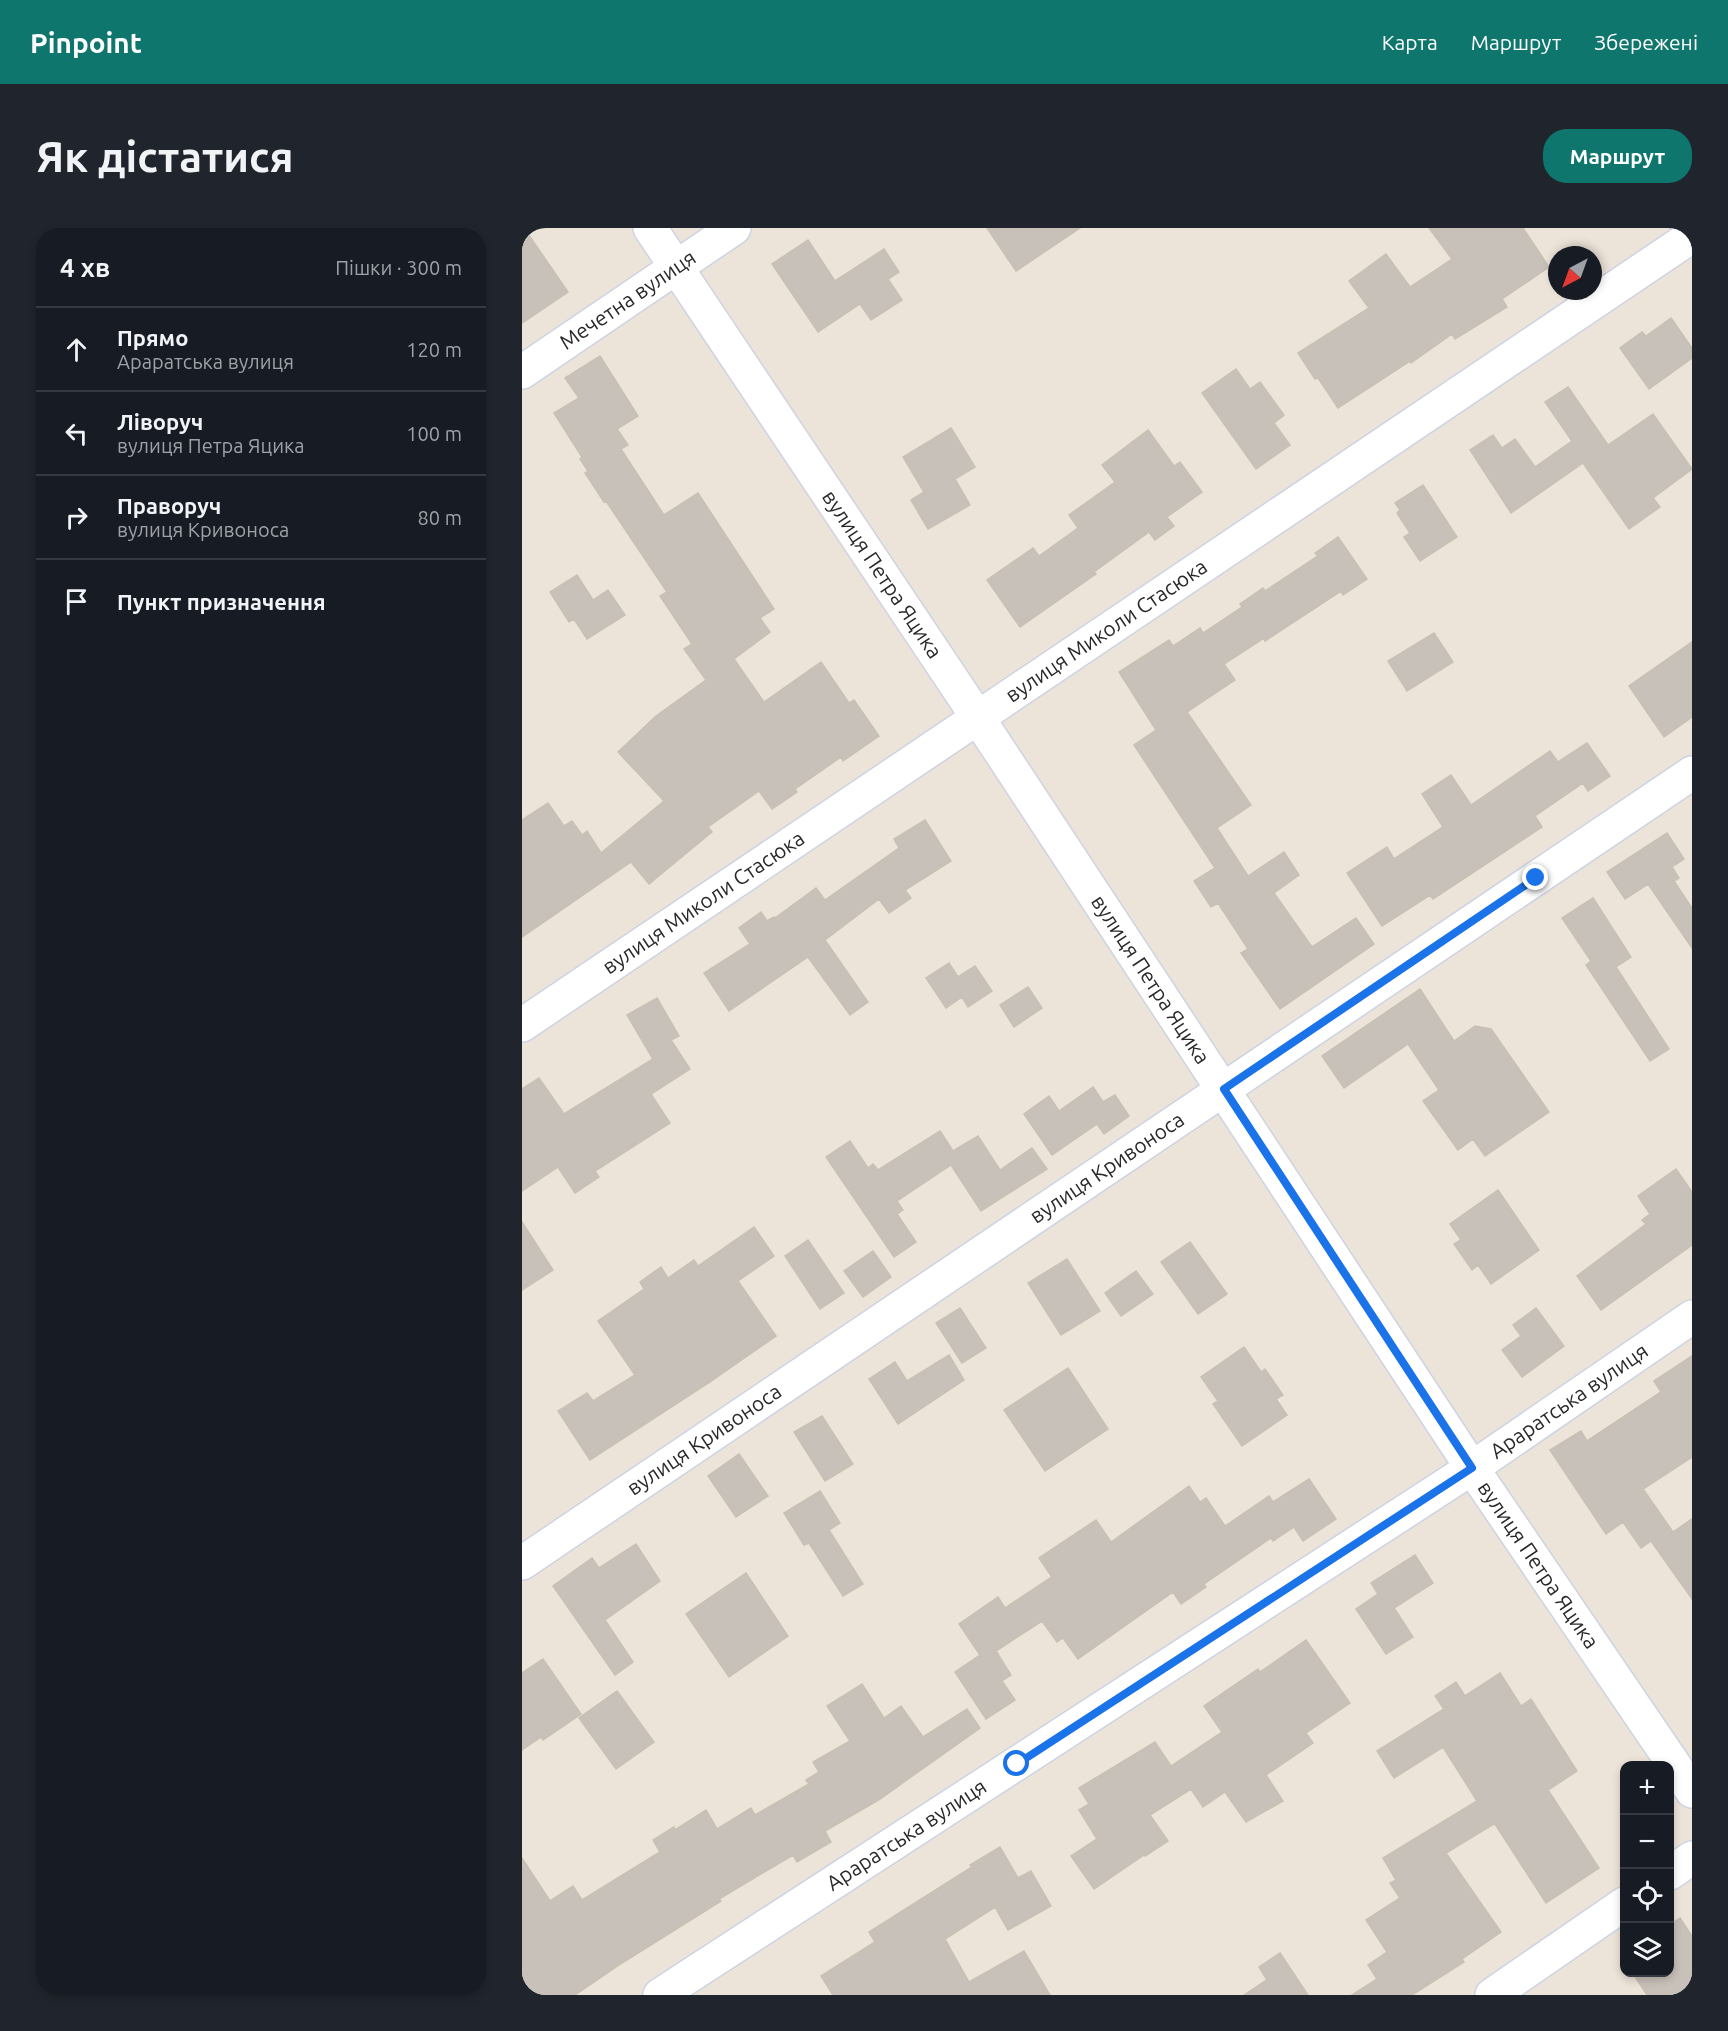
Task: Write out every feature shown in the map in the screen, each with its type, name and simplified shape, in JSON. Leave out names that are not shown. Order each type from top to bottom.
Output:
[{"type":"street","name":"вулиця Петра Яцика","points":[[650,228],[1224,1089],[1472,1468],[1692,1791]]},
{"type":"street","name":"Мечетна вулиця","points":[[522,372],[734,228]]},
{"type":"street","name":"вулиця Миколи Стасюка","points":[[522,1025],[1692,236]]},
{"type":"street","name":"вулиця Кривоноса","points":[[522,1563],[1692,773]]},
{"type":"street","name":"Араратська вулиця","points":[[660,1995],[1472,1468],[1692,1317]]},
{"type":"street","points":[[1674,1870],[1692,1858]]},
{"type":"street","points":[[1492,1995],[1620,1907]]},
{"type":"building","points":[[522,228],[568,292],[522,323]]},
{"type":"building","points":[[987,228],[1080,228],[1016,271]]},
{"type":"building","points":[[1429,228],[1523,228],[1548,268],[1502,299],[1507,307],[1455,339],[1452,334],[1411,363],[1410,361],[1338,408],[1298,353],[1369,308],[1349,281],[1386,254],[1410,287],[1452,259]]},
{"type":"building","points":[[808,240],[835,281],[884,249],[899,272],[888,279],[902,300],[871,320],[860,304],[818,332],[772,264]]},
{"type":"building","points":[[1671,318],[1692,348],[1692,358],[1649,389],[1620,348],[1642,332],[1646,336]]},
{"type":"building","points":[[600,356],[638,416],[617,429],[628,445],[621,449],[664,515],[698,493],[774,609],[760,618],[770,632],[734,659],[764,702],[821,662],[849,703],[854,700],[879,736],[843,761],[841,757],[795,789],[797,792],[772,809],[759,791],[708,827],[712,832],[649,884],[631,862],[522,937],[522,820],[548,803],[564,826],[572,821],[582,835],[587,831],[601,853],[664,801],[618,752],[656,716],[706,680],[684,649],[692,644],[660,596],[667,592],[585,473],[588,471],[580,459],[582,457],[554,413],[579,398],[565,378]]},
{"type":"building","points":[[1236,369],[1250,389],[1260,382],[1284,415],[1274,423],[1290,445],[1256,469],[1202,393]]},
{"type":"building","points":[[1568,387],[1608,445],[1653,414],[1692,469],[1653,498],[1660,507],[1629,529],[1583,463],[1511,513],[1470,450],[1493,435],[1502,448],[1515,439],[1535,467],[1572,441],[1545,402]]},
{"type":"building","points":[[951,428],[975,467],[955,479],[970,505],[928,529],[911,500],[924,492],[903,457]]},
{"type":"building","points":[[1148,430],[1174,466],[1180,462],[1202,492],[1167,517],[1174,526],[1155,540],[1149,532],[1094,572],[1096,574],[1020,627],[987,580],[1033,548],[1039,556],[1078,528],[1069,515],[1115,482],[1102,465]]},
{"type":"building","points":[[1423,485],[1457,537],[1420,561],[1404,537],[1410,533],[1397,513],[1400,510],[1395,503]]},
{"type":"building","points":[[1338,537],[1367,579],[1343,595],[1341,591],[1265,641],[1264,638],[1224,664],[1235,680],[1187,712],[1251,805],[1217,828],[1248,876],[1284,852],[1299,875],[1274,893],[1312,947],[1356,918],[1374,944],[1280,1009],[1241,953],[1248,949],[1218,903],[1211,907],[1194,881],[1215,868],[1134,745],[1156,730],[1119,672],[1169,640],[1173,646],[1200,628],[1203,633],[1242,607],[1240,604],[1263,588],[1265,591],[1318,556],[1315,553]]},
{"type":"building","points":[[577,575],[593,600],[608,590],[625,615],[587,639],[574,619],[569,622],[550,592]]},
{"type":"building","points":[[1434,633],[1453,662],[1407,691],[1388,661]]},
{"type":"building","points":[[1692,642],[1692,717],[1664,737],[1629,686]]},
{"type":"building","points":[[1587,743],[1610,776],[1588,791],[1583,783],[1535,816],[1542,827],[1433,899],[1430,895],[1382,926],[1347,873],[1387,847],[1394,859],[1443,827],[1422,794],[1451,775],[1471,805],[1550,751],[1558,762]]},
{"type":"building","points":[[925,820],[951,861],[905,890],[911,898],[889,913],[879,899],[825,940],[868,1002],[850,1015],[808,957],[729,1011],[704,973],[750,944],[739,928],[761,912],[767,921],[775,918],[816,888],[825,900],[899,848],[894,839]]},
{"type":"building","points":[[1667,833],[1684,859],[1672,867],[1679,878],[1674,881],[1692,908],[1692,948],[1648,884],[1625,899],[1607,872]]},
{"type":"building","points":[[1593,898],[1631,957],[1616,967],[1669,1049],[1650,1061],[1586,965],[1591,961],[1562,918]]},
{"type":"building","points":[[949,963],[958,977],[975,966],[992,991],[968,1007],[962,997],[946,1008],[926,978]]},
{"type":"building","points":[[1028,987],[1042,1008],[1014,1027],[1000,1005]]},
{"type":"building","points":[[1420,989],[1454,1041],[1475,1026],[1491,1029],[1549,1112],[1485,1156],[1473,1139],[1458,1150],[1423,1101],[1439,1090],[1408,1044],[1344,1088],[1322,1056]]},
{"type":"building","points":[[657,998],[679,1036],[671,1040],[690,1069],[651,1094],[670,1123],[595,1171],[599,1177],[575,1193],[558,1167],[522,1191],[522,1089],[539,1078],[564,1114],[653,1059],[627,1015]]},
{"type":"building","points":[[1093,1087],[1103,1102],[1115,1095],[1129,1116],[1104,1134],[1097,1124],[1052,1155],[1024,1114],[1049,1096],[1059,1111]]},
{"type":"building","points":[[940,1131],[953,1151],[978,1136],[1000,1170],[1032,1148],[1047,1169],[981,1211],[951,1165],[897,1201],[903,1210],[897,1214],[916,1242],[894,1257],[826,1157],[850,1141],[868,1168],[873,1164],[878,1170]]},
{"type":"building","points":[[1676,1169],[1692,1192],[1692,1245],[1601,1310],[1577,1276],[1646,1224],[1642,1220],[1650,1214],[1638,1196]]},
{"type":"building","points":[[1498,1190],[1539,1250],[1491,1284],[1478,1265],[1472,1270],[1454,1244],[1461,1240],[1450,1224]]},
{"type":"building","points":[[522,1222],[553,1270],[522,1290]]},
{"type":"building","points":[[754,1227],[774,1256],[738,1281],[776,1336],[590,1460],[558,1411],[587,1393],[593,1401],[635,1375],[598,1321],[644,1289],[640,1282],[661,1267],[668,1278],[694,1260],[698,1266]]},
{"type":"building","points":[[808,1240],[844,1293],[820,1309],[785,1256]]},
{"type":"building","points":[[1190,1242],[1227,1294],[1198,1314],[1161,1262]]},
{"type":"building","points":[[873,1251],[891,1277],[863,1297],[844,1271]]},
{"type":"building","points":[[1067,1259],[1100,1311],[1061,1335],[1028,1283]]},
{"type":"building","points":[[1136,1271],[1153,1294],[1121,1316],[1105,1293]]},
{"type":"building","points":[[960,1308],[986,1348],[962,1363],[936,1323]]},
{"type":"building","points":[[1536,1308],[1564,1346],[1522,1377],[1502,1350],[1521,1336],[1513,1325]]},
{"type":"building","points":[[1244,1347],[1261,1372],[1265,1369],[1283,1395],[1276,1399],[1287,1415],[1242,1446],[1213,1404],[1218,1401],[1201,1377]]},
{"type":"building","points":[[949,1355],[964,1380],[898,1424],[869,1379],[895,1362],[907,1381]]},
{"type":"building","points":[[1692,1356],[1692,1457],[1643,1489],[1673,1532],[1692,1519],[1692,1599],[1651,1541],[1641,1548],[1623,1522],[1606,1534],[1550,1450],[1581,1431],[1587,1441],[1661,1392],[1654,1381]]},
{"type":"building","points":[[1068,1368],[1108,1429],[1045,1471],[1004,1410]]},
{"type":"building","points":[[822,1416],[853,1464],[825,1481],[794,1432]]},
{"type":"building","points":[[739,1454],[768,1496],[736,1517],[708,1476]]},
{"type":"building","points":[[1309,1479],[1336,1519],[1303,1541],[1294,1527],[1273,1541],[1271,1538],[1204,1584],[1206,1587],[1181,1604],[1173,1592],[1078,1659],[1063,1638],[1057,1642],[1042,1621],[996,1651],[1011,1675],[1002,1681],[1015,1700],[986,1719],[955,1672],[980,1655],[959,1624],[998,1597],[1005,1608],[1052,1577],[1039,1558],[1096,1520],[1111,1542],[1189,1486],[1200,1502],[1206,1498],[1225,1526],[1269,1496],[1273,1502]]},
{"type":"building","points":[[820,1491],[840,1523],[829,1530],[863,1584],[843,1596],[809,1543],[804,1545],[784,1513]]},
{"type":"building","points":[[636,1544],[660,1581],[605,1620],[633,1662],[615,1675],[553,1586],[592,1558],[599,1568]]},
{"type":"building","points":[[1415,1555],[1433,1583],[1394,1608],[1413,1637],[1386,1654],[1356,1609],[1378,1594],[1371,1583]]},
{"type":"building","points":[[746,1573],[788,1636],[729,1677],[686,1614]]},
{"type":"building","points":[[1306,1640],[1350,1703],[1306,1733],[1313,1743],[1266,1775],[1283,1801],[1246,1822],[1225,1792],[1203,1807],[1191,1789],[1150,1815],[1168,1841],[1094,1889],[1071,1856],[1097,1839],[1079,1810],[1089,1804],[1079,1788],[1155,1742],[1171,1766],[1222,1732],[1204,1706],[1258,1669],[1260,1672]]},
{"type":"building","points":[[543,1659],[581,1714],[543,1740],[541,1737],[522,1750],[522,1673]]},
{"type":"building","points":[[1500,1673],[1521,1706],[1531,1699],[1577,1771],[1548,1790],[1599,1868],[1546,1903],[1495,1824],[1492,1825],[1446,1853],[1501,1932],[1462,1959],[1464,1962],[1412,1995],[1352,1995],[1377,1979],[1368,1965],[1387,1952],[1366,1920],[1400,1898],[1390,1883],[1396,1880],[1383,1858],[1477,1801],[1443,1747],[1394,1778],[1377,1751],[1444,1709],[1435,1696],[1456,1682],[1465,1696]]},
{"type":"building","points":[[862,1684],[884,1718],[901,1706],[923,1737],[967,1709],[980,1728],[880,1799],[825,1831],[831,1842],[797,1862],[793,1855],[719,1899],[721,1901],[575,1995],[522,1995],[522,1858],[550,1901],[573,1886],[582,1900],[660,1852],[653,1840],[674,1827],[675,1830],[706,1810],[717,1829],[751,1808],[755,1815],[809,1784],[806,1780],[819,1772],[813,1762],[850,1741],[827,1706]]},
{"type":"building","points":[[617,1691],[654,1742],[616,1769],[579,1718]]},
{"type":"building","points":[[1000,1847],[1018,1878],[1031,1871],[1051,1906],[1008,1930],[995,1907],[945,1939],[969,1982],[1024,1951],[1050,1995],[833,1995],[821,1976],[875,1942],[869,1932]]},
{"type":"building","points":[[1680,1918],[1692,1936],[1692,1995],[1647,1995],[1635,1977],[1674,1977],[1674,1922]]},
{"type":"building","points":[[1280,1953],[1308,1995],[1244,1995],[1267,1980],[1259,1967]]},
{"type":"route","points":[[1017,1764],[1472,1468],[1224,1089],[1536,878]]}]
